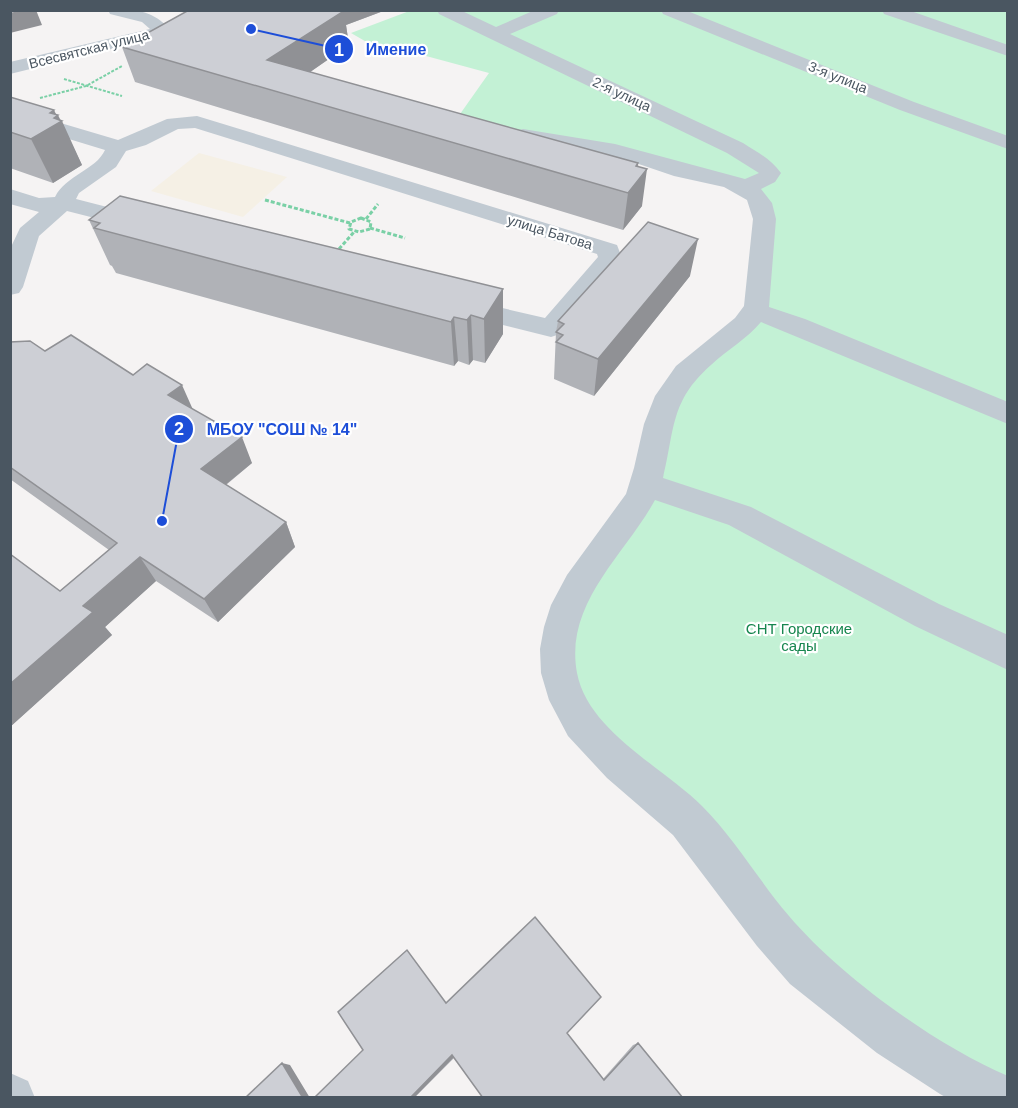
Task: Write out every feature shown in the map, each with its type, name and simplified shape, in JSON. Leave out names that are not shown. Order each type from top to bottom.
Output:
[{"type":"street","points":[[116,10],[148,18],[163,31]]},
{"type":"street","name":"Всесвятская улица","points":[[10,68],[163,31],[236,10]]},
{"type":"street","name":"2-я улица","points":[[445,10],[735,148],[765,166],[770,173],[747,187]]},
{"type":"street","points":[[495,34],[551,10]]},
{"type":"street","name":"3-я улица","points":[[669,10],[907,106],[1008,143]]},
{"type":"street","points":[[890,10],[1008,51]]},
{"type":"street","points":[[10,114],[117,147],[114,156],[108,162],[70,189],[63,203],[28,233],[10,287]]},
{"type":"street","name":"улица Батова","points":[[117,147],[140,141],[173,122],[197,122],[608,250],[610,258],[551,328],[433,300]]},
{"type":"street","points":[[499,131],[630,154],[680,171],[747,187],[762,205],[766,223],[759,261],[759,296],[755,311],[737,330],[681,378],[668,396],[656,431],[647,485],[635,507],[579,582],[558,636],[559,674],[574,715],[609,753],[685,814],[745,897],[799,962],[865,1016],[939,1066],[1002,1098]]},
{"type":"street","points":[[10,196],[37,205],[63,203],[167,230]]},
{"type":"street","points":[[755,311],[796,325],[1008,414]]},
{"type":"street","points":[[647,485],[740,516],[916,610],[1008,654]]},
{"type":"path","points":[[32,100],[86,86],[126,63]]},
{"type":"path","points":[[57,77],[122,96]]},
{"type":"path","points":[[265,200],[350,223],[356,219],[366,219],[371,222],[370,228]]},
{"type":"path","points":[[366,219],[379,203]]},
{"type":"path","points":[[350,223],[349,228],[355,231]]},
{"type":"path","points":[[339,249],[355,231],[370,228],[405,238]]},
{"type":"green space","name":"СНТ Городские сады","points":[[412,10],[1007,11],[1007,1097],[865,1016],[559,674],[607,544],[668,396],[750,318],[763,238],[747,187],[453,124],[489,73],[415,53],[370,44],[351,33]]},
{"type":"sand","points":[[199,153],[287,177],[243,217],[151,191]]},
{"type":"building","points":[[10,10],[24,10],[10,14]]},
{"type":"building","points":[[189,10],[344,11],[267,60],[638,163],[636,166],[647,169],[628,193],[122,47]]},
{"type":"building","points":[[10,97],[54,110],[50,113],[58,115],[54,118],[62,121],[31,139],[10,132]]},
{"type":"building","points":[[120,196],[503,289],[484,319],[471,315],[467,320],[454,317],[451,322],[94,228],[100,223],[89,220]]},
{"type":"building","points":[[648,222],[698,239],[598,359],[556,342],[563,335],[556,332],[564,324],[558,321]]},
{"type":"building","points":[[71,335],[133,375],[147,364],[182,385],[168,395],[242,437],[201,469],[286,522],[204,599],[140,557],[83,606],[93,612],[10,684],[10,554],[60,591],[117,543],[10,467],[10,342],[30,341],[45,351]]},
{"type":"building","points":[[535,917],[601,997],[567,1033],[604,1080],[638,1043],[683,1098],[483,1098],[452,1055],[410,1098],[314,1098],[363,1050],[338,1012],[407,950],[446,1003]]},
{"type":"building","points":[[282,1063],[303,1098],[245,1098]]},
{"type":"place","name":"Имение","points":[[251,29]]},
{"type":"place","name":"МБОУ \"СОШ № 14\"","points":[[162,521]]}]
